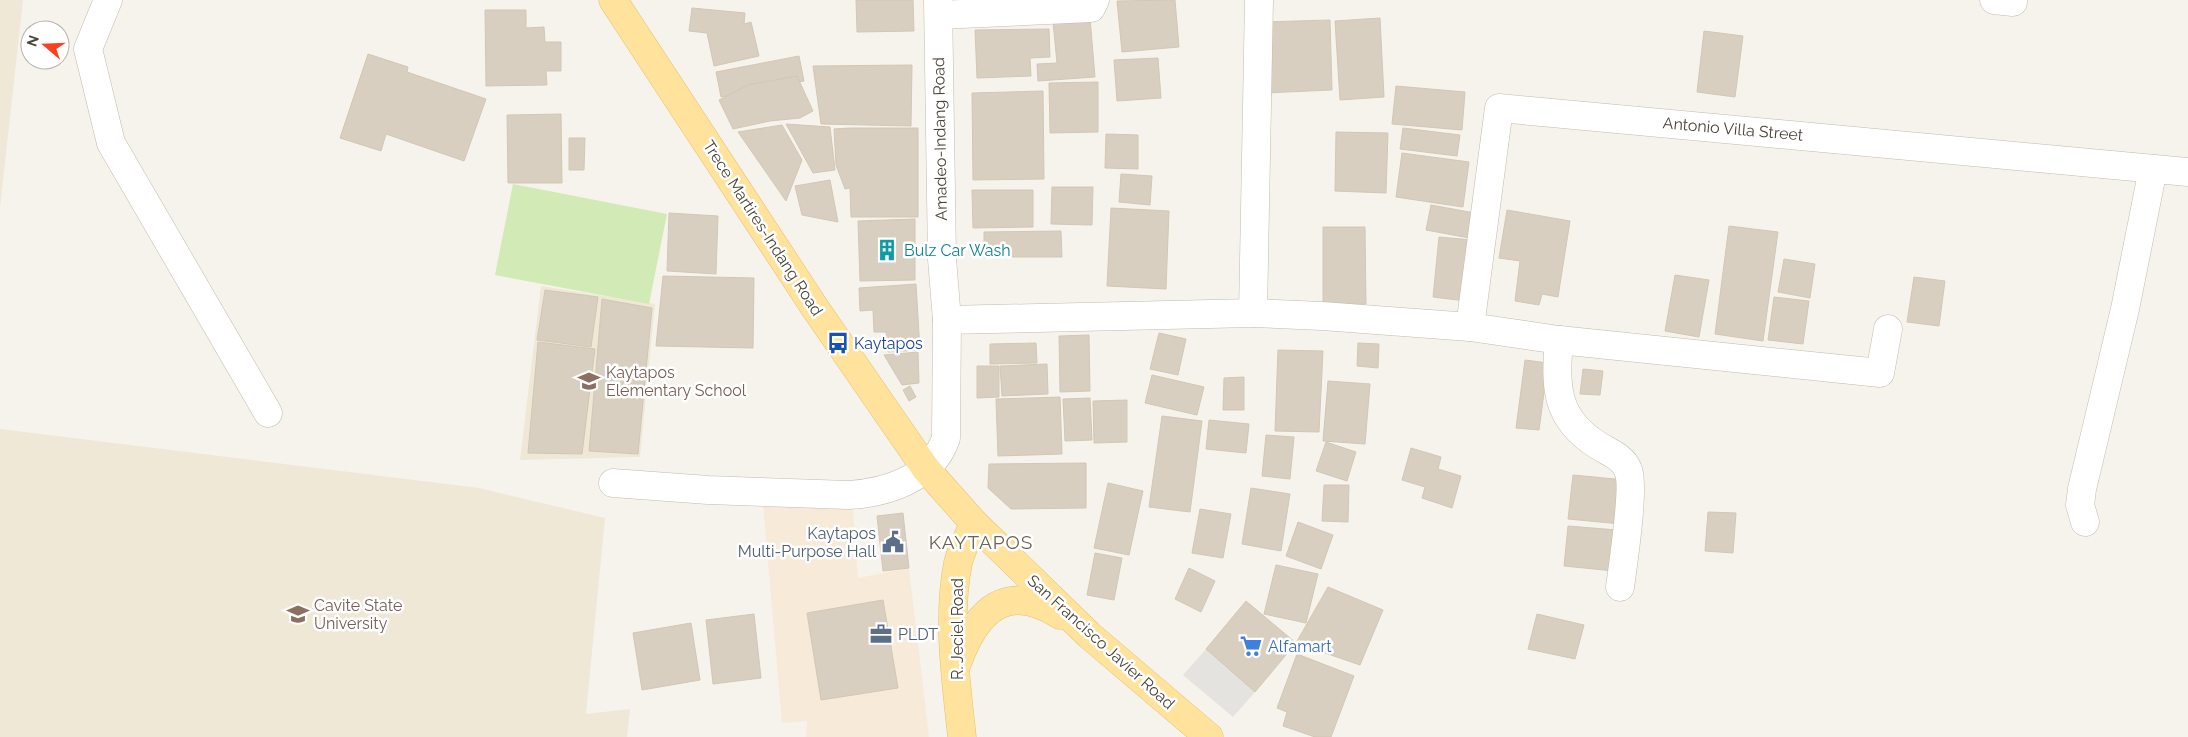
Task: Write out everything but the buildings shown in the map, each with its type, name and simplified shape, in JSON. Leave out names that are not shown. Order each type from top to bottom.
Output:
[{"type":"main road","name":"Trece Martires-Indang Road","points":[[613,0],[820,315],[926,469],[974,523]]},
{"type":"main road","name":"San Francisco Javier Road","points":[[974,523],[1089,634],[1209,737]]},
{"type":"main road","name":"R. Jeciel Road","points":[[962,737],[955,670],[954,601],[958,562],[974,523]]},
{"type":"main road","points":[[955,670],[968,636],[976,623],[984,614],[1000,604],[1012,600],[1037,603],[1047,607],[1089,634]]},
{"type":"street","points":[[108,0],[88,49],[111,143],[268,413]]},
{"type":"street","points":[[938,8],[1091,8],[1096,0]]},
{"type":"street","points":[[1253,313],[1259,0]]},
{"type":"street","name":"Amadeo-Indang Road","points":[[926,469],[944,445],[946,428],[947,320],[942,259],[938,8]]},
{"type":"street","name":"Antonio Villa Street","points":[[1470,327],[1499,108],[2188,172]]},
{"type":"street","points":[[2085,522],[2080,505],[2082,489],[2125,309],[2153,169]]},
{"type":"street","points":[[947,320],[1253,313],[1361,318],[1470,327],[1559,340],[1880,373],[1888,328]]},
{"type":"street","points":[[1559,340],[1556,373],[1563,409],[1574,426],[1586,438],[1624,462],[1629,472],[1630,491],[1620,587]]},
{"type":"street","points":[[613,482],[708,490],[848,495],[870,494],[885,490],[926,469]]},
{"type":"shaded area","points":[[0,0],[23,0],[20,20],[0,207]]},
{"type":"shaded area","name":"Kaytapos Elementary School","points":[[541,286],[655,304],[640,457],[520,460]]},
{"type":"shaded area","name":"Cavite State University","points":[[0,429],[479,488],[605,518],[586,714],[630,709],[627,737],[0,737]]},
{"type":"shaded area","points":[[763,503],[853,509],[858,578],[909,568],[929,737],[806,737],[807,721],[782,723]]},
{"type":"shaded area","points":[[1206,649],[1255,692],[1233,717],[1183,675]]},
{"type":"green space","points":[[513,184],[667,214],[649,304],[495,275]]},
{"type":"place","name":"Bulz Car Wash","points":[[887,250]]},
{"type":"place","name":"Kaytapos","points":[[838,343]]},
{"type":"place","name":"Kaytapos Elementary School","points":[[589,381]]},
{"type":"place","name":"Kaytapos Multi-Purpose Hall","points":[[893,542]]},
{"type":"place","name":"Cavite State University","points":[[298,614]]},
{"type":"place","name":"PLDT","points":[[881,634]]},
{"type":"place","name":"Alfamart","points":[[1251,646]]},
{"type":"district","name":"KAYTAPOS","points":[[981,542]]}]
